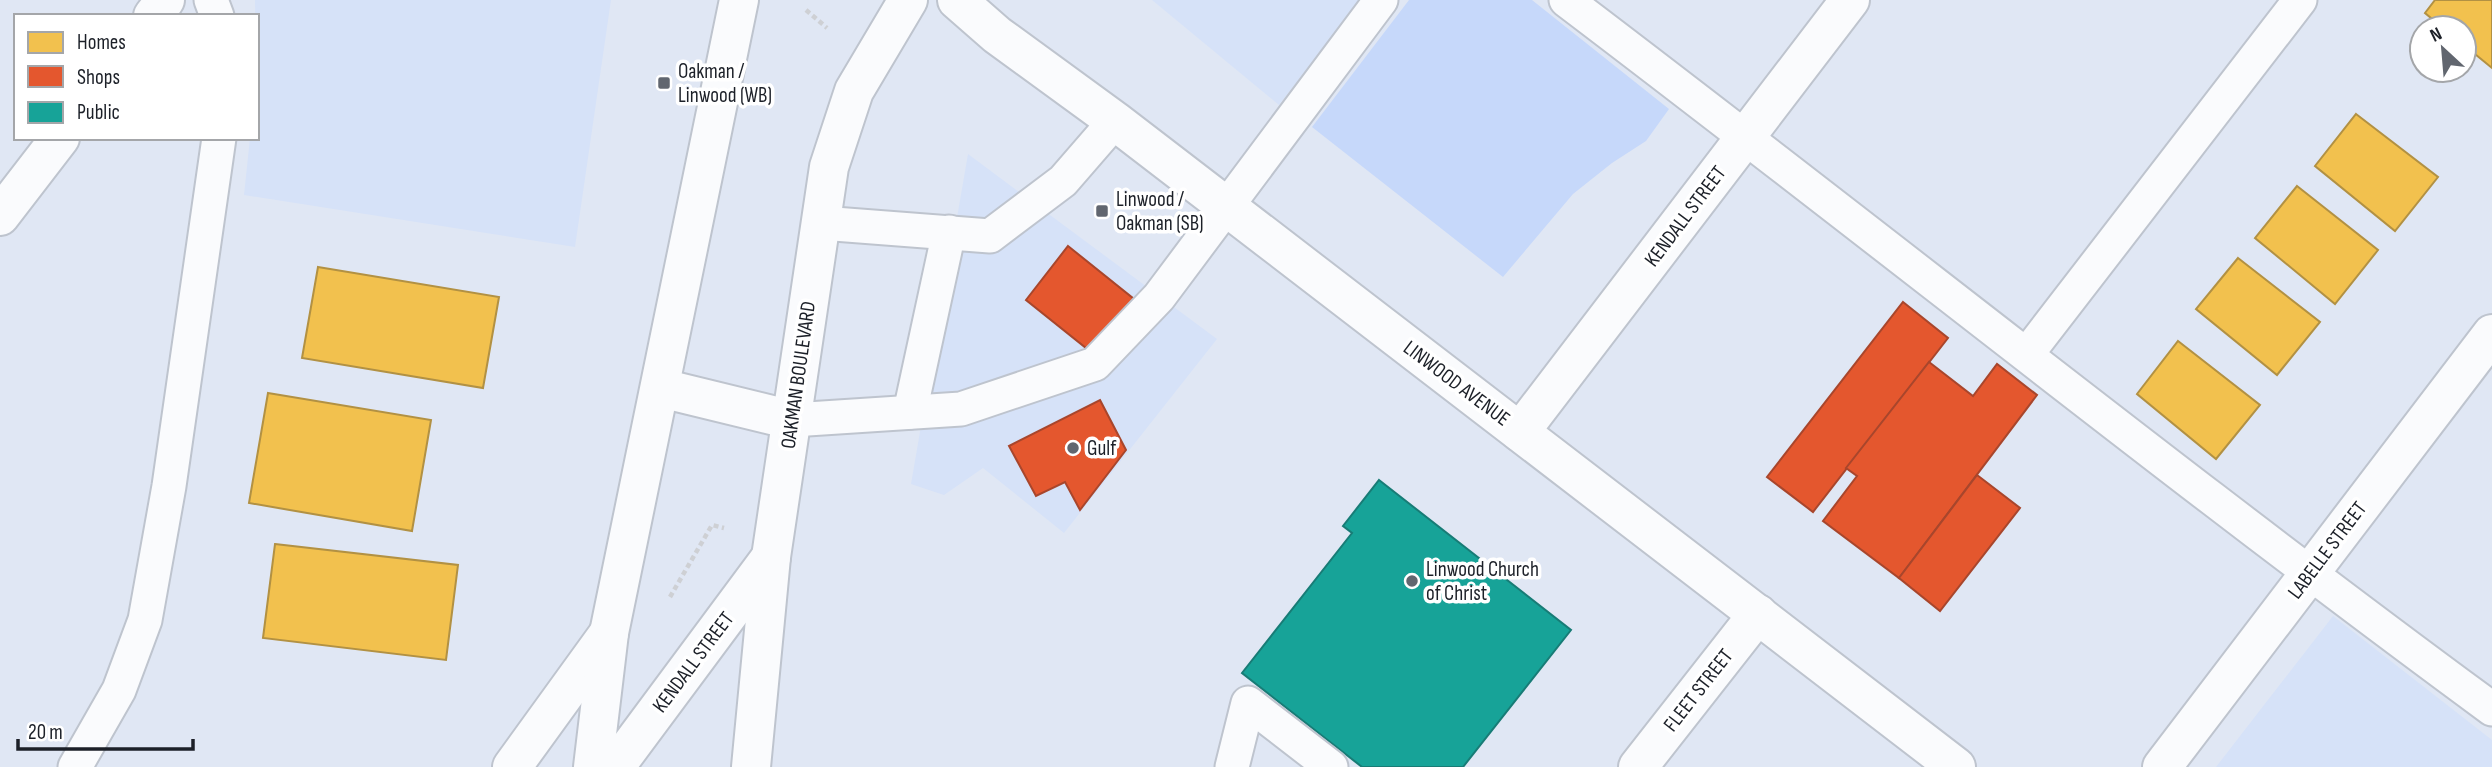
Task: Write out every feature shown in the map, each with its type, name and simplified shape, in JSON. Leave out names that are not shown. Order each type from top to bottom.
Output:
[{"type":"street","points":[[593,767],[609,633],[739,0]]},
{"type":"street","name":"OAKMAN BOULEVARD","points":[[751,767],[771,557],[830,167],[854,90],[908,0]]},
{"type":"street","name":"LINWOOD AVENUE","points":[[957,0],[997,35],[1115,121],[1956,767]]},
{"type":"street","name":"KENDALL STREET","points":[[1520,432],[1850,0]]},
{"type":"street","points":[[0,216],[58,140]]},
{"type":"street","name":"LABELLE STREET","points":[[2162,767],[2492,334]]},
{"type":"street","points":[[661,388],[792,420]]},
{"type":"street","name":"KENDALL STREET","points":[[615,767],[771,557]]},
{"type":"street","name":"FLEET STREET","points":[[1638,767],[1758,614]]},
{"type":"street","points":[[512,767],[609,633]]},
{"type":"lane","points":[[792,420],[961,409],[1095,364],[1159,297],[1381,0]]},
{"type":"lane","points":[[1566,0],[2309,574],[2492,709]]},
{"type":"lane","points":[[2027,354],[2301,0]]},
{"type":"lane","points":[[821,223],[990,236],[1063,181],[1115,121]]},
{"type":"lane","points":[[75,767],[119,690],[145,620],[169,486],[219,140]]},
{"type":"lane","points":[[910,412],[949,232]]},
{"type":"lane","points":[[1232,767],[1248,703],[1331,767]]},
{"type":"path","points":[[806,10],[827,28]]},
{"type":"path","points":[[671,597],[712,525]]},
{"type":"shaded area","points":[[255,0],[611,0],[575,247],[244,195],[250,140],[259,140],[259,14],[255,14]]},
{"type":"shaded area","points":[[1152,0],[1360,0],[1279,105]]},
{"type":"shaded area","points":[[1409,0],[1532,0],[1669,109],[1646,141],[1612,163],[1573,194],[1503,277],[1312,127]]},
{"type":"shaded area","points":[[968,154],[1217,339],[1064,533],[983,468],[944,495],[911,484]]},
{"type":"shaded area","points":[[2333,616],[2492,740],[2492,767],[2216,767]]},
{"type":"building: Homes","points":[[2435,0],[2492,0],[2492,68],[2478,56],[2478,14],[2425,13]]},
{"type":"building: Homes","points":[[2356,114],[2438,177],[2395,231],[2315,166]]},
{"type":"building: Homes","points":[[2297,186],[2378,250],[2335,304],[2255,238]]},
{"type":"building: Homes","points":[[2238,258],[2320,322],[2277,375],[2196,309]]},
{"type":"building: Homes","points":[[318,267],[499,297],[483,388],[302,358]]},
{"type":"building: Homes","points":[[2178,341],[2260,405],[2216,459],[2137,394]]},
{"type":"building: Homes","points":[[268,393],[431,420],[412,531],[249,503]]},
{"type":"building: Homes","points":[[275,544],[458,565],[446,660],[263,638]]},
{"type":"building: Shops","points":[[1068,246],[1134,299],[1091,352],[1026,300]]},
{"type":"building: Shops","points":[[1903,302],[1948,338],[1813,512],[1767,477]]},
{"type":"building: Shops","points":[[1929,362],[1973,396],[1997,364],[2037,395],[1899,578],[1823,521],[1857,476],[1846,468]]},
{"type":"building: Shops","points":[[1100,400],[1126,450],[1080,510],[1065,482],[1036,496],[1009,446]]},
{"type":"building: Shops","points":[[1977,475],[2020,508],[1940,611],[1899,578]]},
{"type":"building: Public","name":"Linwood Church of Christ","points":[[1379,480],[1571,630],[1463,767],[1362,767],[1242,673],[1352,533],[1343,526]]},
{"type":"place","name":"Oakman / Linwood (WB)","points":[[664,83]]},
{"type":"place","name":"Linwood / Oakman (SB)","points":[[1102,211]]},
{"type":"place","name":"Gulf","points":[[1073,448]]},
{"type":"place","name":"Linwood Church of Christ","points":[[1412,581]]}]
